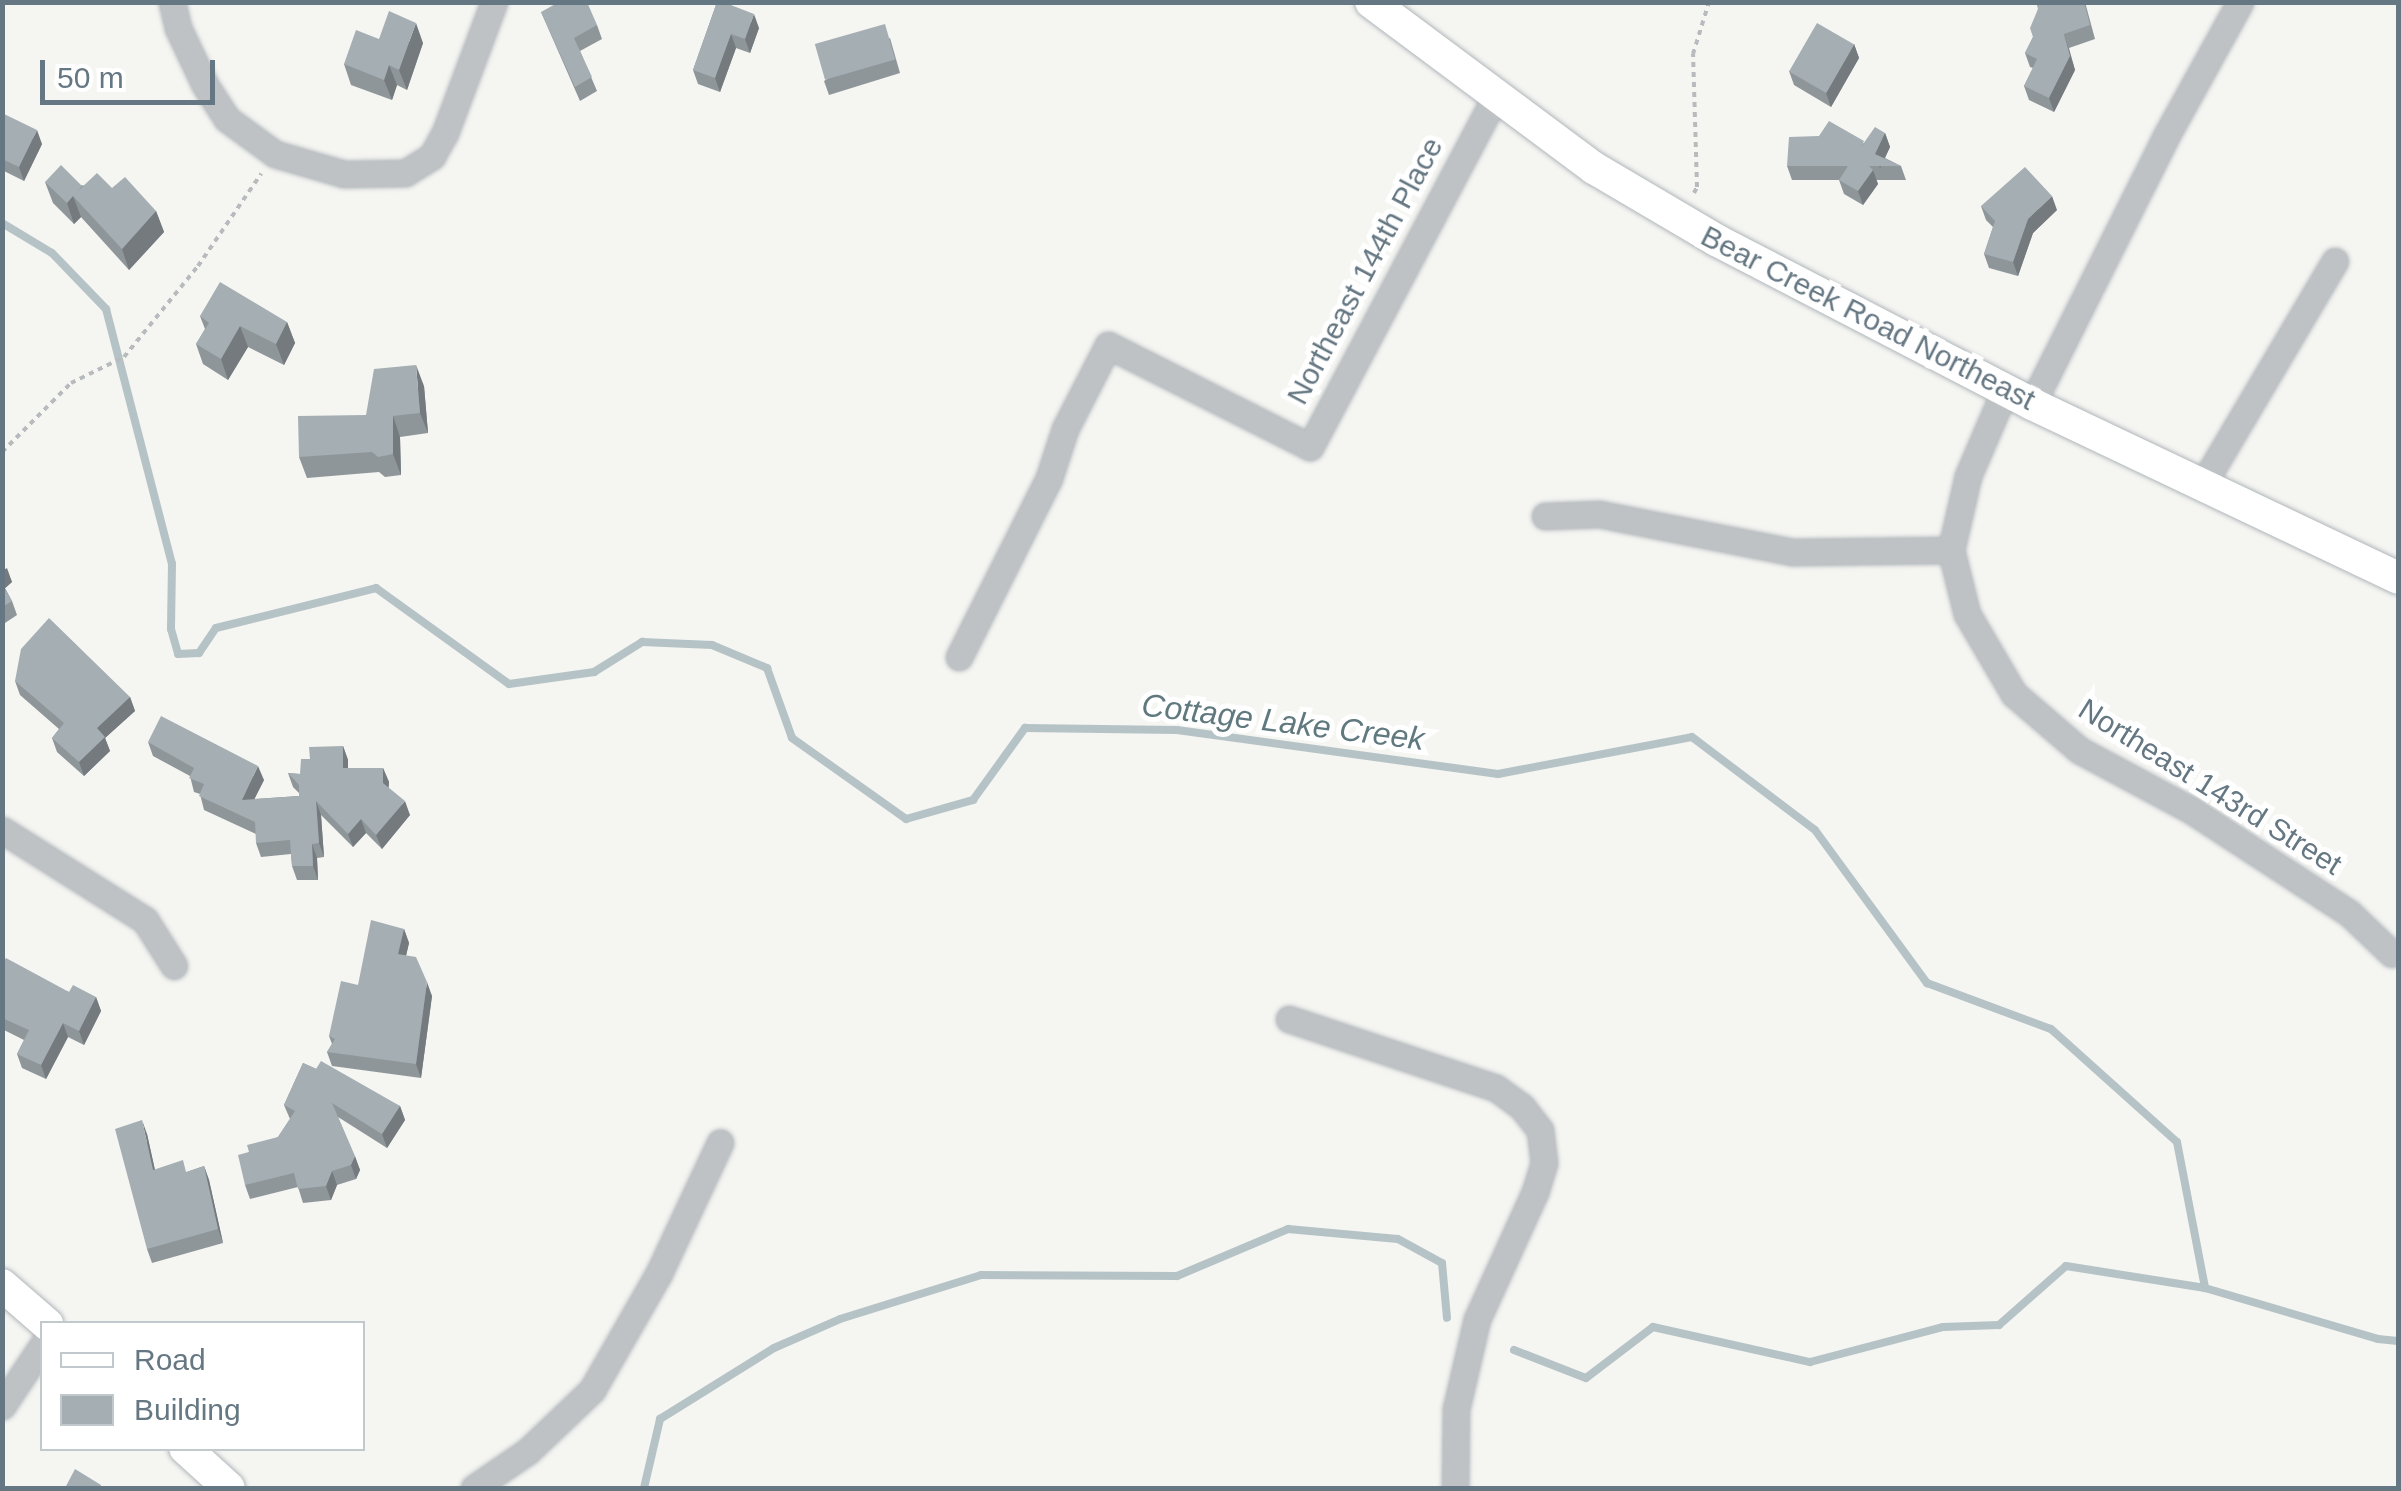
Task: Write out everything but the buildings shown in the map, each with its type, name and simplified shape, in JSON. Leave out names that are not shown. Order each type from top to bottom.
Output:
[{"type":"street","points":[[172,2],[178,28],[205,85],[228,120],[275,154],[344,174],[405,173],[432,156],[446,133],[494,2]]},
{"type":"street","name":"Bear Creek Road Northeast","points":[[1371,2],[1594,168],[1678,218],[2018,397],[2398,578]]},
{"type":"street","name":"Northeast 143rd Street","points":[[2240,2],[2018,397],[1968,476],[1951,550],[1967,614],[2014,694],[2079,750],[2191,810],[2349,913],[2392,954]]},
{"type":"street","name":"Northeast 144th Place","points":[[959,657],[1049,478],[1065,429],[1108,345],[1310,447],[1495,97]]},
{"type":"street","points":[[2203,484],[2335,262]]},
{"type":"street","points":[[1546,516],[1600,514],[1792,552],[1951,550]]},
{"type":"street","points":[[2,830],[145,920],[174,966]]},
{"type":"street","points":[[1289,1019],[1496,1088],[1522,1108],[1540,1130],[1544,1163],[1473,1337],[1456,1409],[1456,1488]]},
{"type":"street","points":[[474,1488],[528,1451],[592,1390],[659,1273],[720,1143]]},
{"type":"street","points":[[7,1299],[42,1321]]},
{"type":"street","points":[[2,1406],[40,1349]]},
{"type":"street","points":[[188,1451],[230,1488]]},
{"type":"path","points":[[1678,218],[1697,187],[1693,54],[1709,2]]},
{"type":"path","points":[[2,452],[71,382],[124,357],[198,266],[275,154]]},
{"type":"waterway","name":"Cottage Lake Creek","points":[[2,223],[52,253],[106,309],[172,564],[171,629],[178,654],[199,653],[216,628],[376,588],[509,684],[594,672],[642,642],[712,645],[767,668],[792,738],[906,819],[973,800],[1025,728],[1177,730],[1498,774],[1692,737],[1815,830],[1927,983],[2051,1029],[2177,1142],[2205,1288],[2378,1339],[2398,1341]]},
{"type":"waterway","points":[[644,1488],[660,1419],[774,1348],[840,1319],[981,1275],[1177,1276],[1288,1229],[1398,1239],[1442,1263],[1447,1318]]},
{"type":"waterway","points":[[1514,1350],[1586,1378],[1653,1327],[1810,1362],[1943,1327],[1999,1325],[2066,1266],[2205,1288]]}]
